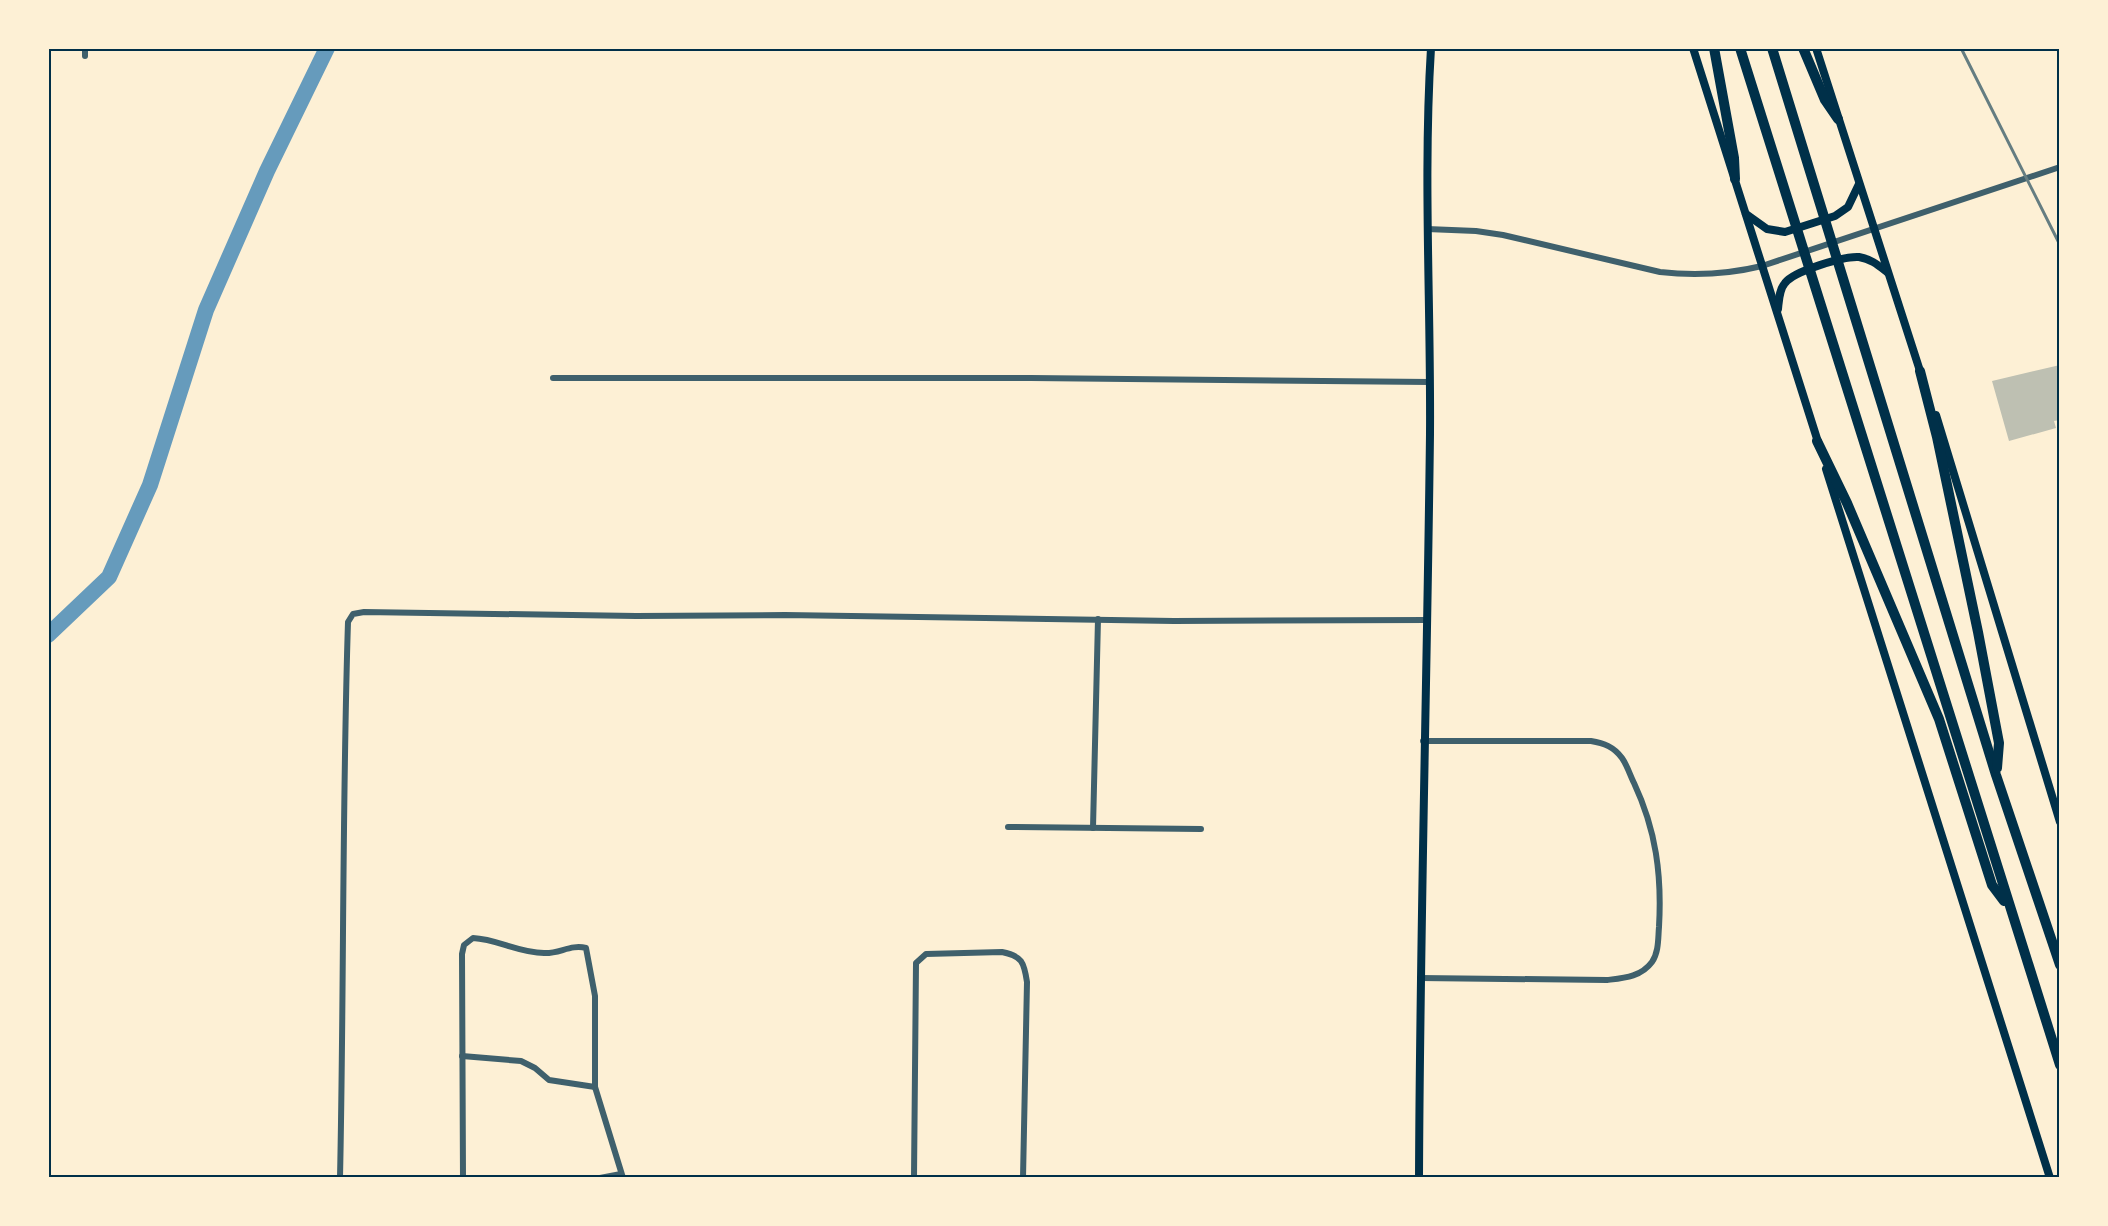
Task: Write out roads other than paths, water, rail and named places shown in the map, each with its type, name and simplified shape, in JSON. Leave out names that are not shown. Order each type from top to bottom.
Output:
[{"type":"highway","points":[[1714,48],[1734,158],[1734,179]]},
{"type":"highway","points":[[1740,48],[2060,1065]]},
{"type":"highway","points":[[1772,48],[1996,775],[2060,965]]},
{"type":"highway","points":[[1803,48],[1826,100],[1838,119]]},
{"type":"highway","points":[[1920,371],[1937,437],[1993,710],[1999,743],[1996,775]]},
{"type":"highway","points":[[1817,441],[1847,503],[1939,719],[1992,885],[2010,909]]},
{"type":"main road","points":[[1419,1178],[1430,382],[1427,129],[1431,48]]},
{"type":"main road","points":[[1694,48],[2050,1178]]},
{"type":"main road","points":[[1816,48],[1873,228],[1942,432],[2060,822]]},
{"type":"main road","points":[[1746,214],[1767,229],[1785,232],[1835,216],[1848,207],[1859,184]]},
{"type":"main road","points":[[1778,318],[1781,291],[1785,283],[1799,273],[1849,257],[1872,261],[1888,272]]},
{"type":"street","points":[[85,48],[85,56]]},
{"type":"street","points":[[1427,230],[1476,231],[1494,234],[1660,272],[1684,275],[1738,272],[2060,167]]},
{"type":"street","points":[[553,378],[1031,378],[1430,382]]},
{"type":"street","points":[[340,1178],[346,678],[348,622],[353,614],[785,615],[1174,621],[1427,620]]},
{"type":"street","points":[[1093,828],[1098,619]]},
{"type":"street","points":[[1420,978],[1607,980],[1629,978],[1638,974],[1654,960],[1658,948],[1660,895],[1657,852],[1643,803],[1622,758],[1610,747],[1591,741],[1424,741]]},
{"type":"street","points":[[1008,827],[1201,829]]},
{"type":"street","points":[[463,1178],[461,996],[464,945],[473,938],[529,952],[547,954],[578,946],[586,948],[595,996],[596,1087],[622,1176],[600,1178]]},
{"type":"street","points":[[914,1178],[916,963],[926,954],[949,952],[1002,952],[1014,954],[1022,962],[1027,982],[1023,1178]]},
{"type":"street","points":[[462,1056],[521,1060],[549,1080],[596,1087]]},
{"type":"waterway","points":[[48,635],[109,577],[150,485],[206,310],[267,171],[327,48]]},
{"type":"railway","points":[[1961,48],[2060,245]]}]
